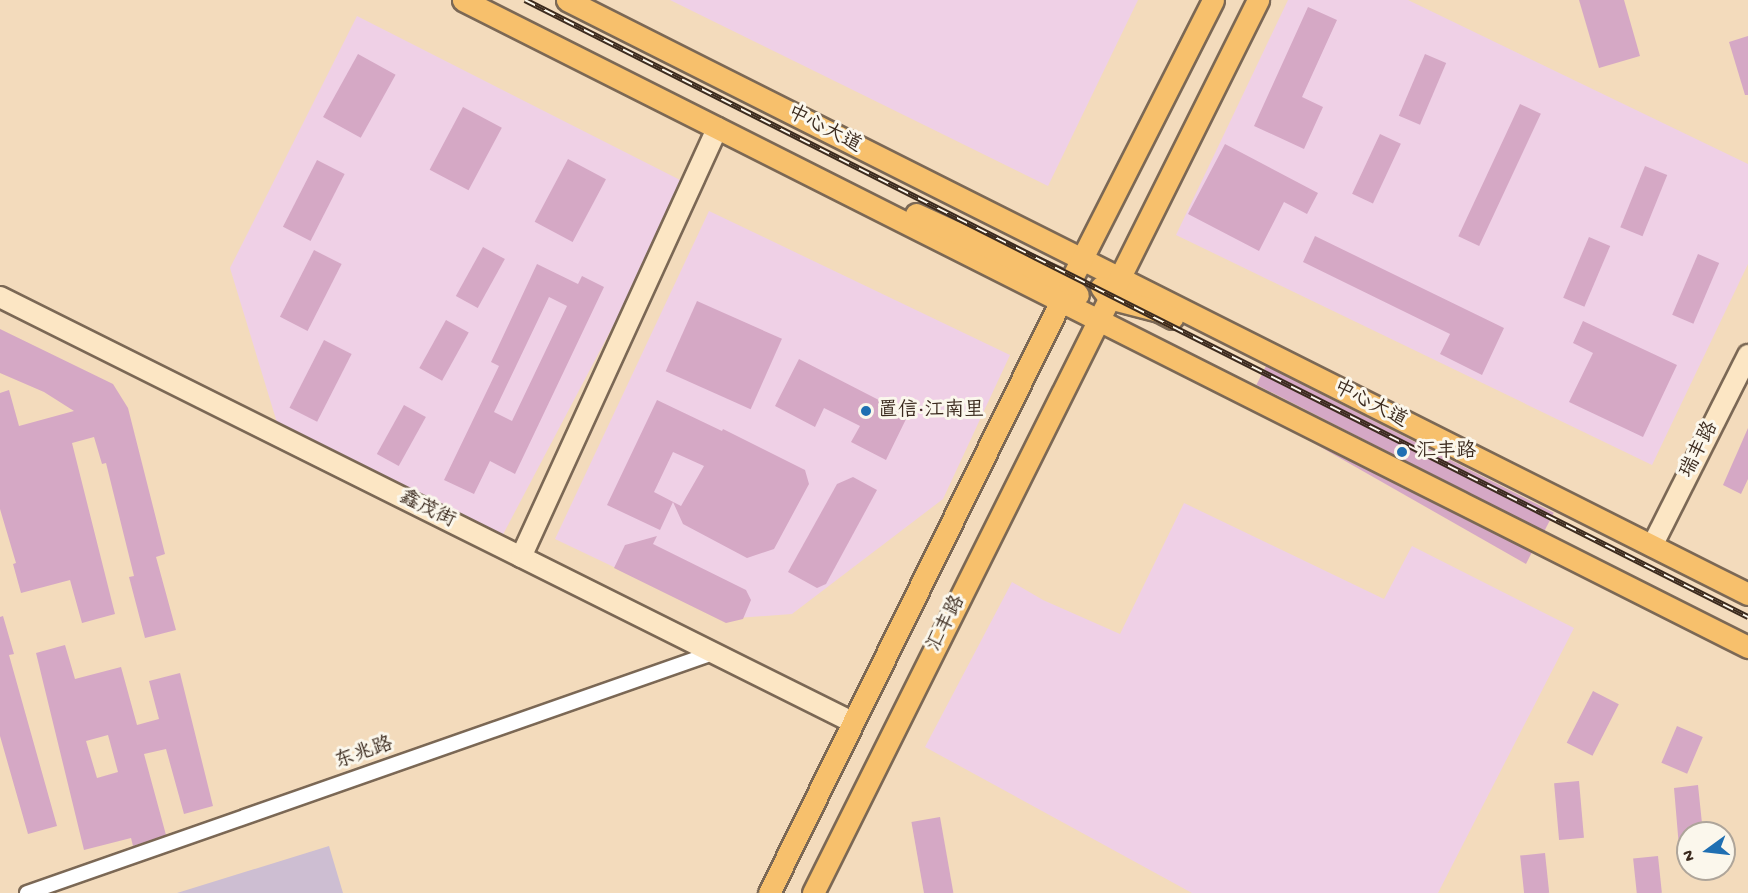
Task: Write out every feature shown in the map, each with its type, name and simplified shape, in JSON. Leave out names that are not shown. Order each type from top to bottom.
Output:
[{"type":"main road","name":"中心大道","points":[[463,0],[844,192],[1065,293]]},
{"type":"main road","name":"中心大道","points":[[567,0],[1748,594]]},
{"type":"main road","name":"汇丰路","points":[[769,893],[1065,293],[1213,0]]},
{"type":"main road","name":"汇丰路","points":[[813,893],[1258,0]]},
{"type":"main road","name":"中心大道","points":[[844,192],[929,218],[1018,262],[1065,293],[1099,321],[1126,334],[1150,335],[1559,539],[1607,576],[1748,647]]},
{"type":"main road","points":[[1018,262],[1033,262],[1039,257],[1040,248],[1028,233]]},
{"type":"main road","name":"中心大道","points":[[1082,259],[1109,298],[1159,311],[1566,518],[1622,531]]},
{"type":"main road","name":"中心大道","points":[[1119,278],[1159,311]]},
{"type":"street","points":[[520,557],[717,128]]},
{"type":"street","name":"鑫茂街","points":[[0,297],[854,723]]},
{"type":"street","name":"瑞丰路","points":[[1652,546],[1748,355]]},
{"type":"street","name":"东兆路","points":[[27,893],[713,653]]},
{"type":"shaded area","points":[[670,0],[1138,0],[1048,186]]},
{"type":"shaded area","points":[[1288,0],[1408,0],[1748,164],[1748,264],[1652,465],[1176,235]]},
{"type":"shaded area","points":[[357,16],[688,184],[499,542],[278,426],[230,268]]},
{"type":"shaded area","name":"置信·江南里","points":[[709,211],[1010,355],[943,499],[792,614],[723,619],[555,539]]},
{"type":"shaded area","points":[[1184,503],[1384,599],[1412,546],[1574,628],[1438,893],[1192,893],[925,747],[1012,582],[1043,600],[1120,634]]},
{"type":"shaded area","points":[[329,846],[343,893],[177,893]]},
{"type":"building","points":[[1579,0],[1624,0],[1640,56],[1599,68]]},
{"type":"building","points":[[1308,7],[1337,20],[1302,97],[1323,107],[1304,149],[1254,126]]},
{"type":"building","points":[[1748,36],[1748,95],[1745,95],[1729,42]]},
{"type":"building","points":[[358,54],[396,75],[361,138],[323,117]]},
{"type":"building","points":[[1425,54],[1446,63],[1420,125],[1399,116]]},
{"type":"building","points":[[1520,104],[1541,114],[1479,246],[1458,236]]},
{"type":"building","points":[[463,107],[502,128],[469,190],[430,170]]},
{"type":"building","points":[[1380,134],[1401,144],[1373,204],[1352,194]]},
{"type":"building","points":[[1225,144],[1318,193],[1307,214],[1284,202],[1259,251],[1188,214]]},
{"type":"building","points":[[568,159],[606,179],[573,242],[535,222]]},
{"type":"building","points":[[317,160],[345,174],[311,241],[283,227]]},
{"type":"building","points":[[1645,166],[1667,175],[1643,236],[1620,227]]},
{"type":"building","points":[[1315,236],[1504,328],[1482,375],[1440,354],[1450,334],[1303,262]]},
{"type":"building","points":[[1589,237],[1610,246],[1584,307],[1563,298]]},
{"type":"building","points":[[483,247],[505,259],[478,308],[456,296]]},
{"type":"building","points":[[314,250],[342,264],[308,331],[280,317]]},
{"type":"building","points":[[1698,254],[1719,263],[1693,324],[1672,315]]},
{"type":"building","points":[[537,264],[578,284],[582,276],[604,287],[515,474],[490,461],[474,494],[444,480],[499,366],[491,362]],"holes":[[[549,297],[567,306],[512,421],[494,412]]]},
{"type":"building","points":[[697,301],[782,339],[751,409],[666,371]]},
{"type":"building","points":[[446,320],[469,333],[442,381],[419,368]]},
{"type":"building","points":[[1583,321],[1677,365],[1643,437],[1569,402],[1593,353],[1573,343]]},
{"type":"building","points":[[0,329],[113,384],[128,408],[165,554],[156,557],[176,630],[145,638],[129,577],[134,576],[106,463],[102,464],[94,437],[72,443],[115,614],[82,623],[70,580],[21,593],[13,564],[16,563],[0,509],[0,393],[9,390],[19,426],[74,411],[44,392],[0,373]]},
{"type":"building","points":[[324,340],[352,354],[317,422],[289,408]]},
{"type":"building","name":"置信·江南里","points":[[799,359],[908,415],[886,460],[851,442],[860,426],[824,408],[815,427],[775,406]]},
{"type":"building","points":[[1266,366],[1554,513],[1544,531],[1256,385]]},
{"type":"building","points":[[657,400],[722,431],[723,429],[805,470],[809,484],[774,549],[747,558],[683,524],[673,502],[660,530],[607,505]],"holes":[[[673,452],[704,466],[681,506],[654,492]]]},
{"type":"building","points":[[404,405],[426,417],[399,466],[377,454]]},
{"type":"building","points":[[1748,428],[1748,479],[1741,494],[1723,485]]},
{"type":"building","points":[[1310,441],[1532,552],[1526,564]]},
{"type":"building","points":[[853,477],[877,490],[826,584],[817,588],[788,572],[837,484]]},
{"type":"building","points":[[657,536],[653,544],[746,590],[751,600],[743,619],[726,623],[614,568],[625,545]]},
{"type":"building","points":[[3,616],[14,654],[9,655],[57,826],[28,834],[0,736],[0,617]]},
{"type":"building","points":[[65,645],[75,679],[121,667],[137,725],[159,719],[149,681],[180,673],[213,806],[184,814],[166,749],[144,754],[166,835],[133,846],[131,838],[84,850],[36,653]],"holes":[[[108,735],[118,772],[97,778],[86,741]]]},
{"type":"building","points":[[1593,691],[1619,704],[1593,756],[1567,743]]},
{"type":"building","points":[[1677,726],[1703,737],[1687,774],[1661,763]]},
{"type":"building","points":[[1579,781],[1584,838],[1559,840],[1554,783]]},
{"type":"building","points":[[1698,785],[1702,821],[1677,821],[1674,788]]},
{"type":"building","points":[[940,817],[953,893],[924,893],[911,822]]},
{"type":"building","points":[[1545,853],[1549,893],[1524,893],[1520,856]]},
{"type":"building","points":[[1658,856],[1662,893],[1637,893],[1633,859]]},
{"type":"railway","points":[[525,0],[1748,617]]},
{"type":"place","name":"置信·江南里","points":[[866,411]]},
{"type":"place","name":"汇丰路","points":[[1402,452]]}]
